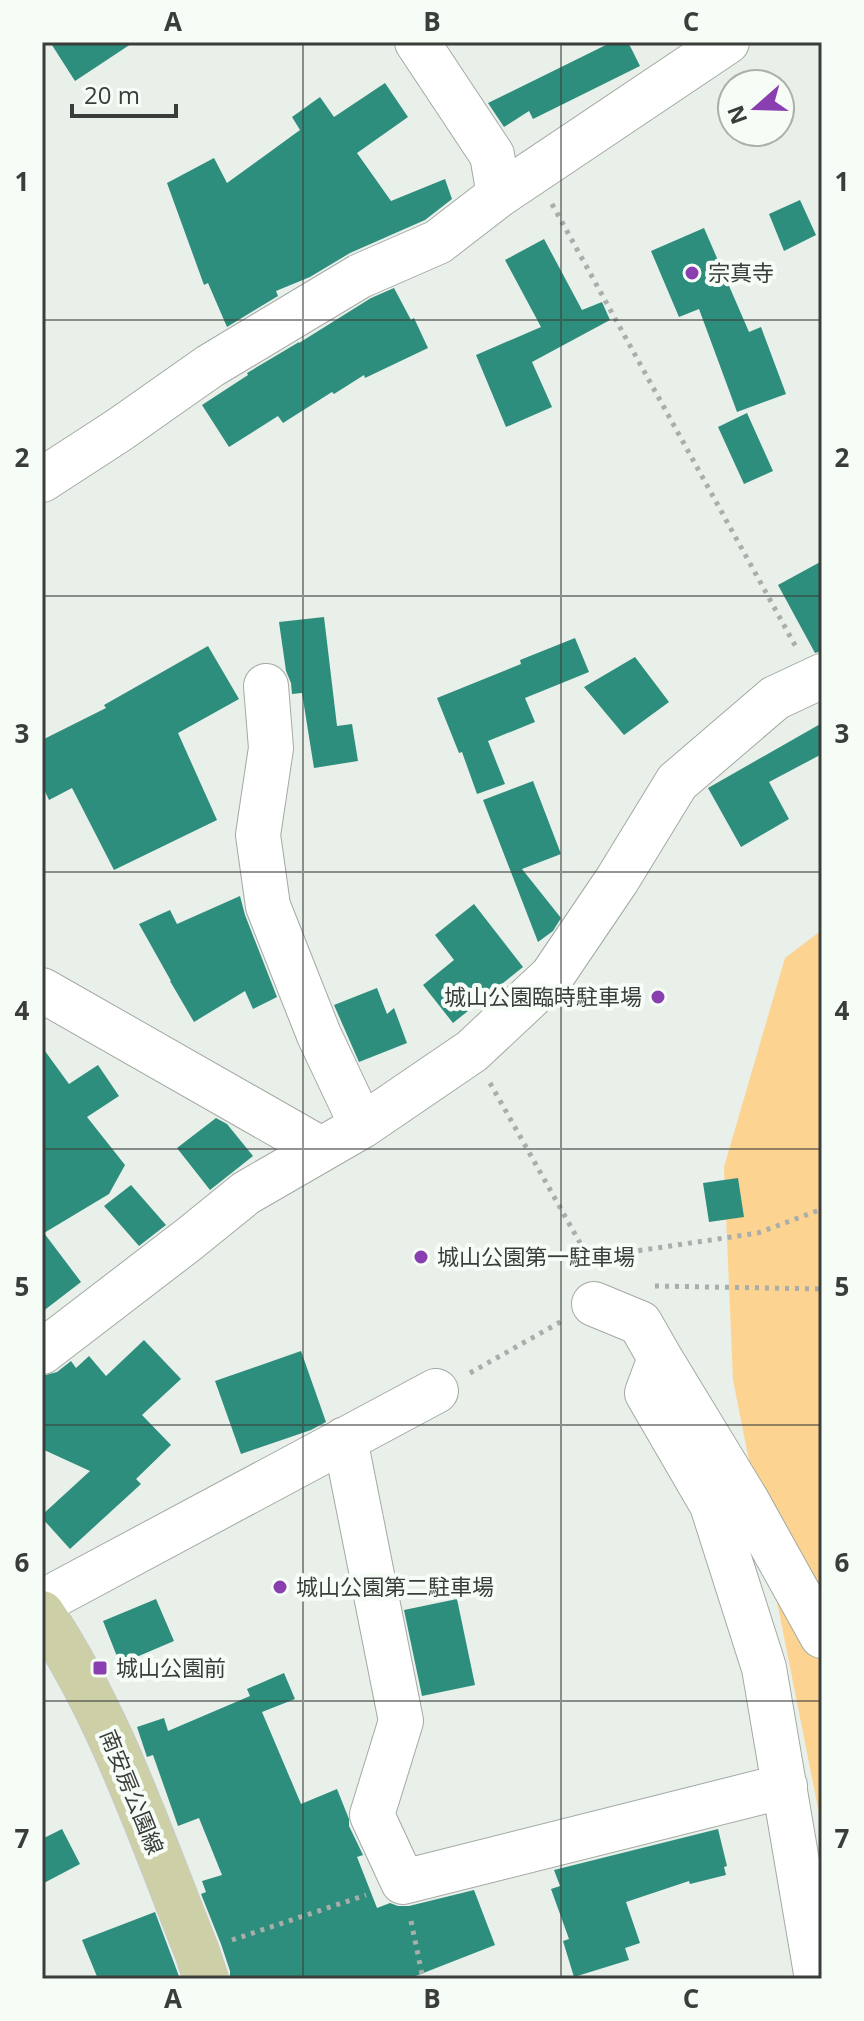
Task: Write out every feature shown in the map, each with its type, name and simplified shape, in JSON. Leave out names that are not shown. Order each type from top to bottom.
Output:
[{"type":"main road","name":"南安房公園線","points":[[49,1639],[101,1717],[201,1966]]},
{"type":"street","points":[[417,42],[492,155],[516,183]]},
{"type":"street","points":[[42,480],[210,366],[360,276],[438,242],[516,183],[727,42]]},
{"type":"street","points":[[42,1352],[246,1193],[362,1126],[472,1051],[552,976],[617,880],[677,782],[775,698],[818,678]]},
{"type":"street","points":[[266,686],[271,748],[258,835],[268,906],[319,1035],[362,1126]]},
{"type":"street","points":[[42,990],[321,1149]]},
{"type":"street","points":[[594,1304],[640,1323],[747,1501],[822,1636]]},
{"type":"street","points":[[660,1358],[647,1393],[712,1505],[764,1668],[817,1979]]},
{"type":"street","points":[[42,1602],[436,1391]]},
{"type":"street","points":[[345,1439],[401,1721],[372,1815],[403,1882],[785,1786]]},
{"type":"path","points":[[516,183],[818,678]]},
{"type":"path","points":[[436,1391],[594,1304],[601,1285],[589,1258],[472,1051]]},
{"type":"path","points":[[589,1258],[758,1233],[822,1209]]},
{"type":"path","points":[[648,1286],[822,1289]]},
{"type":"path","points":[[201,1966],[403,1882],[423,1979]]},
{"type":"shaded area","points":[[822,930],[822,1828],[733,1380],[724,1167],[785,958]]},
{"type":"building","points":[[50,42],[134,42],[75,81]]},
{"type":"building","points":[[612,42],[628,42],[640,66],[533,119],[529,111],[504,127],[488,103]]},
{"type":"building","points":[[385,83],[408,117],[357,153],[391,201],[445,179],[452,199],[425,220],[350,253],[310,277],[276,291],[278,296],[227,327],[208,283],[204,285],[167,183],[214,158],[227,183],[300,130],[292,117],[320,97],[334,117]]},
{"type":"building","points":[[800,200],[816,235],[784,251],[769,214]]},
{"type":"building","points":[[704,228],[749,332],[761,327],[786,394],[737,412],[699,309],[679,317],[651,251]]},
{"type":"building","points":[[544,239],[582,310],[602,302],[610,320],[532,362],[552,407],[506,427],[476,355],[541,327],[505,260]]},
{"type":"building","points":[[394,288],[411,320],[414,318],[428,348],[365,378],[364,375],[283,423],[278,416],[229,447],[202,405],[247,373],[371,298]]},
{"type":"building","points":[[747,413],[773,471],[744,484],[718,427]]},
{"type":"building","points":[[822,561],[822,651],[815,653],[778,585]]},
{"type":"building","points":[[324,617],[337,726],[352,724],[358,761],[314,768],[302,693],[292,694],[279,622]]},
{"type":"building","points":[[575,638],[589,672],[525,698],[535,722],[488,741],[505,784],[477,794],[437,698]]},
{"type":"building","points":[[208,646],[239,699],[178,733],[217,820],[114,870],[72,788],[49,800],[42,785],[42,740],[106,708],[104,705]]},
{"type":"building","points":[[635,657],[669,702],[624,735],[584,687]]},
{"type":"building","points":[[822,723],[822,754],[769,782],[789,819],[741,847],[708,788]]},
{"type":"building","points":[[533,781],[561,854],[522,869],[561,918],[553,931],[538,942],[483,800]]},
{"type":"building","points":[[240,896],[277,997],[253,1009],[245,991],[194,1022],[139,924],[170,910],[177,924]]},
{"type":"building","points":[[474,904],[523,967],[453,1023],[423,985],[454,960],[435,935]]},
{"type":"building","points":[[377,988],[387,1014],[394,1008],[407,1043],[359,1062],[334,1005]]},
{"type":"building","points":[[42,1047],[69,1084],[98,1065],[119,1096],[87,1117],[125,1165],[109,1194],[44,1233],[81,1282],[42,1312]]},
{"type":"building","points":[[216,1118],[227,1124],[253,1156],[210,1190],[177,1148]]},
{"type":"building","points":[[738,1178],[744,1217],[709,1222],[703,1183]]},
{"type":"building","points":[[131,1185],[166,1225],[139,1246],[104,1206]]},
{"type":"building","points":[[144,1340],[181,1379],[142,1415],[171,1445],[136,1479],[141,1484],[70,1549],[42,1515],[90,1471],[42,1449],[42,1376],[57,1372],[71,1361],[76,1368],[89,1356],[106,1376]]},
{"type":"building","points":[[301,1351],[326,1422],[241,1454],[215,1381]]},
{"type":"building","points":[[156,1599],[174,1641],[120,1664],[103,1621]]},
{"type":"building","points":[[457,1599],[475,1685],[422,1696],[404,1610]]},
{"type":"building","points":[[284,1673],[295,1699],[262,1712],[301,1804],[337,1789],[363,1855],[357,1857],[377,1908],[390,1903],[409,1906],[474,1890],[495,1945],[408,1979],[230,1979],[221,1944],[201,1894],[206,1892],[202,1881],[222,1875],[199,1818],[178,1826],[153,1755],[147,1757],[137,1727],[164,1718],[168,1731],[250,1696],[247,1689]]},
{"type":"building","points":[[62,1829],[80,1864],[42,1884],[42,1839]]},
{"type":"building","points":[[718,1829],[727,1866],[724,1867],[726,1875],[690,1884],[689,1881],[626,1902],[640,1943],[625,1948],[629,1960],[574,1977],[563,1941],[569,1939],[551,1889],[560,1886],[554,1870]]},
{"type":"building","points":[[155,1912],[180,1979],[98,1979],[82,1940]]},
{"type":"place","name":"宗真寺","points":[[692,273]]},
{"type":"place","name":"城山公園臨時駐車場","points":[[658,997]]},
{"type":"place","name":"城山公園第一駐車場","points":[[421,1257]]},
{"type":"place","name":"城山公園第二駐車場","points":[[280,1587]]},
{"type":"place","name":"城山公園前","points":[[100,1668]]}]
